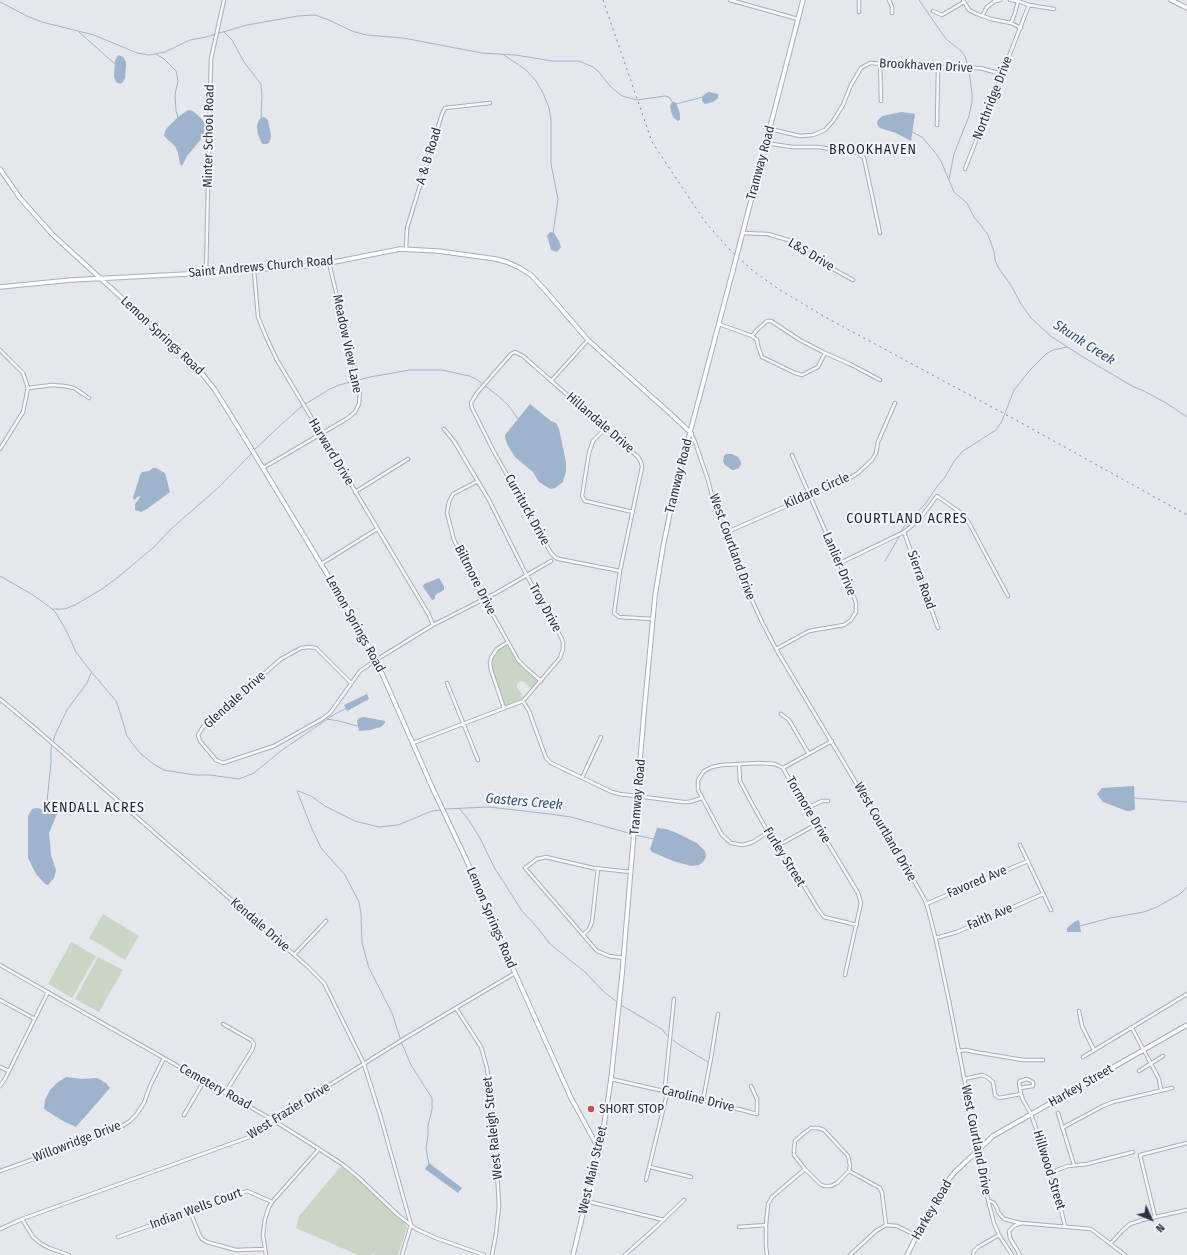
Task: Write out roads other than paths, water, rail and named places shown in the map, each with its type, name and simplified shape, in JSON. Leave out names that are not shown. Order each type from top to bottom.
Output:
[{"type":"street","name":"Minter School Road","points":[[206,273],[211,59],[224,0]]},
{"type":"street","points":[[730,0],[798,19]]},
{"type":"street","points":[[751,0],[753,6]]},
{"type":"street","name":"Tramway Road","points":[[623,964],[655,596],[663,547],[674,493],[803,0]]},
{"type":"street","points":[[859,0],[860,12]]},
{"type":"street","points":[[889,0],[892,7],[892,13]]},
{"type":"street","points":[[982,16],[987,7],[994,1],[1000,0]]},
{"type":"street","points":[[1010,0],[1054,10]]},
{"type":"street","points":[[1171,0],[1187,8]]},
{"type":"street","points":[[933,11],[942,15],[964,1],[969,10],[982,16],[1011,23],[1021,28]]},
{"type":"street","points":[[1011,23],[1018,1]]},
{"type":"street","name":"Northridge Drive","points":[[965,169],[1029,5]]},
{"type":"street","name":"Brookhaven Drive","points":[[770,129],[800,136],[813,135],[825,130],[833,121],[843,104],[860,68],[870,63],[938,68],[980,68],[1002,74]]},
{"type":"street","points":[[880,63],[881,101]]},
{"type":"street","points":[[936,125],[938,68]]},
{"type":"street","name":"A & B Road","points":[[406,249],[409,220],[445,108],[490,103]]},
{"type":"street","points":[[766,143],[792,147],[818,147],[858,153],[864,158],[880,233]]},
{"type":"street","name":"Lemon Springs Road","points":[[0,169],[37,218],[53,235],[200,371],[215,390],[263,468],[359,627],[376,660],[466,859],[571,1098],[600,1151]]},
{"type":"street","name":"L&S Drive","points":[[742,233],[768,234],[788,240],[824,264],[853,280]]},
{"type":"street","name":"Saint Andrews Church Road","points":[[0,287],[70,280],[254,270],[329,263],[400,249],[438,251],[496,259],[507,262],[531,275],[588,340],[672,414],[690,433]]},
{"type":"street","name":"Meadow View Lane","points":[[263,468],[348,418],[355,412],[359,404],[360,391],[329,263]]},
{"type":"street","name":"Harward Drive","points":[[254,270],[258,317],[277,360],[429,615],[433,625]]},
{"type":"street","points":[[752,336],[767,321],[771,321],[800,340],[880,380]]},
{"type":"street","points":[[719,324],[752,336],[757,340],[762,357],[802,375],[818,367],[825,353]]},
{"type":"street","points":[[551,381],[588,340]]},
{"type":"street","points":[[0,350],[23,373],[28,388],[23,412],[0,449]]},
{"type":"street","name":"Hillandale Drive","points":[[471,403],[476,394],[511,354],[515,352],[523,356],[638,457],[642,467],[620,571],[614,613],[619,617],[653,619]]},
{"type":"street","points":[[28,388],[52,385],[64,386],[74,388],[89,398]]},
{"type":"street","name":"Currituck Drive","points":[[471,403],[472,408],[493,450],[551,553],[556,558],[620,571]]},
{"type":"street","name":"Kildare Circle","points":[[724,533],[850,478],[858,473],[872,460],[876,453],[878,442],[895,403]]},
{"type":"street","points":[[606,428],[593,441],[589,453],[582,496],[585,501],[633,512]]},
{"type":"street","name":"Troy Drive","points":[[444,429],[454,441],[490,500],[563,642],[560,658],[523,702]]},
{"type":"street","name":"West Courtland Drive","points":[[690,433],[695,442],[724,533],[750,598],[776,649],[832,741],[926,904],[936,938],[988,1200],[999,1235],[1012,1255]]},
{"type":"street","name":"Lanlier Drive","points":[[776,649],[809,630],[844,625],[851,620],[856,612],[856,603],[840,563],[792,455]]},
{"type":"street","points":[[355,492],[408,459]]},
{"type":"street","name":"Biltmore Drive","points":[[478,481],[453,494],[449,502],[447,513],[454,540],[484,599],[522,665],[540,681]]},
{"type":"street","points":[[840,563],[904,532],[919,520],[937,496],[960,513],[969,523],[1008,596]]},
{"type":"street","points":[[321,564],[377,529]]},
{"type":"street","name":"Sierra Road","points":[[904,532],[938,628]]},
{"type":"street","name":"Glendale Drive","points":[[351,683],[316,648],[309,646],[301,648],[281,659],[203,727],[198,735],[200,741],[216,760],[224,763],[274,746],[330,713],[360,671],[376,660],[433,625],[528,576],[551,562]]},
{"type":"street","points":[[504,708],[490,663],[491,658],[497,649],[508,642]]},
{"type":"street","points":[[448,683],[478,760]]},
{"type":"street","name":"Kendale Drive","points":[[0,699],[294,955],[324,983],[364,1064],[411,1225]]},
{"type":"street","points":[[413,743],[463,723],[523,702],[529,711],[546,758],[551,763],[612,792],[689,802],[702,798]]},
{"type":"street","points":[[781,714],[789,720],[808,754]]},
{"type":"street","points":[[582,778],[601,738]]},
{"type":"street","points":[[783,768],[832,741]]},
{"type":"street","name":"Tormore Drive","points":[[768,832],[753,842],[743,845],[731,843],[722,835],[698,790],[698,780],[704,771],[721,765],[759,763],[775,764],[783,768],[858,893],[861,903],[845,976]]},
{"type":"street","name":"Furley Street","points":[[739,764],[740,780],[768,832],[779,845],[808,895],[824,917],[857,925]]},
{"type":"street","points":[[808,808],[822,801],[828,801]]},
{"type":"street","points":[[779,845],[817,824]]},
{"type":"street","points":[[1020,845],[1051,910]]},
{"type":"street","points":[[624,958],[600,954],[525,868],[537,858],[546,857],[598,869],[631,872]]},
{"type":"street","name":"Favored Ave","points":[[926,904],[1028,861]]},
{"type":"street","points":[[583,935],[589,929],[592,922],[598,869]]},
{"type":"street","name":"Faith Ave","points":[[936,938],[957,932],[1044,894]]},
{"type":"street","points":[[294,955],[326,921]]},
{"type":"street","name":"West Main Street","points":[[573,1255],[600,1151],[611,1079],[623,964]]},
{"type":"street","name":"Cemetery Road","points":[[0,965],[273,1120],[319,1149],[342,1164],[358,1177],[398,1215],[411,1225],[425,1233],[484,1255]]},
{"type":"street","name":"West Frazier Drive","points":[[0,1229],[22,1219],[250,1137],[262,1131],[273,1120],[515,973]]},
{"type":"street","points":[[0,1086],[9,1072],[48,992]]},
{"type":"street","points":[[1083,1057],[1187,994]]},
{"type":"street","points":[[646,1180],[666,1098],[674,999]]},
{"type":"street","points":[[0,1000],[35,1019]]},
{"type":"street","name":"West Raleigh Street","points":[[456,1008],[481,1047],[487,1068],[495,1137],[500,1206],[492,1255]]},
{"type":"street","points":[[1079,1011],[1082,1026],[1094,1050]]},
{"type":"street","points":[[703,1100],[712,1058],[718,1014]]},
{"type":"street","points":[[223,1024],[251,1040],[254,1044],[252,1050],[225,1093]]},
{"type":"street","name":"Harkey Street","points":[[977,1150],[997,1133],[1187,1025]]},
{"type":"street","points":[[1132,1028],[1159,1079],[1161,1090]]},
{"type":"street","points":[[958,1051],[975,1052],[1023,1060],[1043,1060]]},
{"type":"street","points":[[1139,1071],[1163,1056]]},
{"type":"street","name":"Willowridge Drive","points":[[0,1171],[116,1130],[130,1121],[144,1103],[150,1086],[164,1058]]},
{"type":"street","points":[[0,1067],[9,1072]]},
{"type":"street","points":[[964,1079],[982,1075],[987,1076],[993,1082],[995,1094],[998,1098],[1022,1094]]},
{"type":"street","name":"Caroline Drive","points":[[611,1079],[757,1114],[756,1099],[751,1086]]},
{"type":"street","points":[[1027,1079],[1033,1082],[1033,1086],[1020,1088],[1019,1083],[1021,1080],[1027,1079]]},
{"type":"street","points":[[184,1116],[204,1081]]},
{"type":"street","name":"Hillwood Street","points":[[1020,1088],[1023,1100],[1031,1114],[1054,1180],[1066,1226]]},
{"type":"street","points":[[1062,1128],[1108,1104],[1172,1088]]},
{"type":"street","points":[[1058,1114],[1074,1165]]},
{"type":"street","points":[[811,1128],[824,1130],[848,1156],[850,1164],[849,1171],[831,1186],[820,1184],[794,1155],[795,1141],[811,1128]]},
{"type":"street","points":[[1155,1217],[1140,1155],[1187,1143]]},
{"type":"street","points":[[266,1255],[263,1235],[265,1219],[272,1202],[319,1149]]},
{"type":"street","name":"Harkey Road","points":[[907,1255],[939,1193],[954,1173],[977,1150]]},
{"type":"street","points":[[1057,1170],[1074,1165],[1088,1164],[1133,1152]]},
{"type":"street","points":[[650,1167],[691,1178]]},
{"type":"street","points":[[767,1255],[766,1225],[767,1208],[770,1200],[805,1169]]},
{"type":"street","points":[[849,1171],[880,1188],[886,1225]]},
{"type":"street","name":"Indian Wells Court","points":[[118,1237],[247,1191],[272,1202]]},
{"type":"street","points":[[625,1255],[684,1200]]},
{"type":"street","points":[[988,1200],[994,1203],[998,1212],[1004,1218],[1021,1223],[1066,1226],[1091,1230],[1125,1255]]},
{"type":"street","points":[[586,1201],[664,1220]]},
{"type":"street","points":[[1110,1243],[1130,1224],[1187,1210]]},
{"type":"street","points":[[190,1211],[199,1234],[202,1239],[207,1242],[236,1250],[265,1249]]},
{"type":"street","points":[[22,1219],[33,1237],[40,1244],[69,1255]]},
{"type":"street","points":[[1020,1255],[1010,1238],[1009,1230],[1021,1223]]},
{"type":"street","points":[[402,1255],[411,1225]]},
{"type":"street","points":[[739,1227],[766,1225]]},
{"type":"street","points":[[850,1255],[876,1231],[886,1225],[897,1226],[917,1236]]},
{"type":"street","points":[[973,1255],[974,1251],[978,1247],[999,1235]]},
{"type":"water","points":[[118,55],[123,57],[126,62],[125,78],[120,84],[116,82],[114,77],[115,61]]},
{"type":"water","points":[[709,92],[718,94],[718,98],[713,102],[705,104],[702,101],[702,97]]},
{"type":"water","points":[[672,102],[675,102],[677,105],[680,114],[680,120],[678,121],[673,117],[671,111],[670,106]]},
{"type":"water","points":[[188,110],[193,111],[202,119],[205,125],[205,131],[202,138],[187,156],[182,166],[180,164],[175,146],[164,135],[166,129],[178,117]]},
{"type":"water","points":[[902,112],[915,114],[911,141],[896,133],[880,128],[877,124],[878,120],[882,116]]},
{"type":"water","points":[[264,117],[268,120],[271,137],[269,143],[266,144],[261,142],[257,126],[259,120]]},
{"type":"water","points":[[550,232],[554,233],[561,247],[556,252],[551,250],[547,236]]},
{"type":"water","points":[[530,404],[551,421],[556,423],[559,429],[566,462],[566,471],[563,482],[555,488],[550,489],[539,482],[533,472],[515,457],[507,444],[505,435]]},
{"type":"water","points":[[726,454],[732,454],[738,457],[741,464],[739,468],[732,470],[725,465],[723,461]]},
{"type":"water","points":[[153,468],[165,473],[170,492],[147,509],[141,512],[135,510],[135,504],[140,497],[139,496],[134,500],[133,498],[140,475],[142,472],[149,471]]},
{"type":"water","points":[[439,578],[444,586],[444,590],[435,595],[435,599],[432,600],[423,587],[424,584]]},
{"type":"water","points":[[367,694],[369,699],[347,711],[344,705]]},
{"type":"water","points":[[364,717],[385,721],[385,723],[381,727],[359,731],[357,721],[359,718]]},
{"type":"water","points":[[1134,786],[1135,809],[1131,811],[1127,811],[1103,802],[1097,794],[1102,788]]},
{"type":"water","points":[[37,808],[57,814],[49,833],[51,855],[56,870],[54,878],[48,885],[45,884],[36,874],[28,858],[28,816],[32,809]]},
{"type":"water","points":[[657,828],[666,829],[677,833],[697,843],[705,851],[706,857],[703,862],[699,865],[691,866],[673,861],[652,852],[650,849]]},
{"type":"water","points":[[1079,920],[1081,932],[1067,932],[1067,928]]},
{"type":"water","points":[[66,1077],[82,1079],[97,1078],[106,1083],[110,1088],[76,1127],[44,1109],[45,1100],[50,1090]]},
{"type":"water","points":[[429,1163],[462,1188],[458,1193],[425,1169]]},
{"type":"waterway","points":[[919,0],[946,39],[965,56],[968,66]]},
{"type":"waterway","points":[[0,2],[42,22],[94,35],[137,53],[149,55],[165,52],[190,40],[247,25],[298,16],[315,15],[352,31],[366,35],[403,38],[482,53],[516,55],[552,61],[579,61],[593,67],[598,71],[611,87],[622,96],[637,100],[665,96],[669,97],[673,103]]},
{"type":"waterway","points":[[79,32],[115,64]]},
{"type":"waterway","points":[[224,32],[232,40],[244,62],[261,84],[261,118]]},
{"type":"waterway","points":[[156,54],[164,59],[176,71],[178,81],[175,95],[178,117]]},
{"type":"waterway","points":[[504,55],[526,70],[536,81],[549,108],[551,120],[551,164],[558,199],[553,234]]},
{"type":"waterway","points":[[949,179],[954,154],[969,116],[972,102],[969,70]]},
{"type":"waterway","points":[[676,104],[703,97]]},
{"type":"waterway","name":"Skunk Creek","points":[[912,132],[922,137],[941,161],[954,192],[967,203],[974,217],[988,235],[998,267],[1031,318],[1052,337],[1083,357],[1132,386],[1166,403],[1187,417]]},
{"type":"waterway","points":[[901,532],[905,525],[925,504],[945,477],[955,460],[963,451],[996,430],[1002,421],[1014,390],[1030,370],[1046,354],[1053,350],[1067,347]]},
{"type":"waterway","points":[[254,450],[302,406],[330,389],[339,385],[370,377],[410,370],[442,370],[476,379],[508,405],[518,419]]},
{"type":"waterway","points":[[53,609],[65,609],[75,605],[117,578],[154,547],[171,529],[218,488],[252,453]]},
{"type":"waterway","points":[[885,561],[900,535]]},
{"type":"waterway","name":"Gasters Creek","points":[[0,576],[33,595],[56,613],[76,652],[116,701],[127,736],[141,754],[164,770],[195,775],[210,775],[239,779],[254,773],[282,750],[335,714],[347,708]]},
{"type":"waterway","points":[[42,811],[47,801],[51,749],[55,735],[67,710],[87,683],[91,673]]},
{"type":"waterway","points":[[327,719],[357,726]]},
{"type":"waterway","points":[[297,791],[321,848],[345,875],[359,902],[362,943],[369,968],[392,1013],[402,1044],[411,1065],[432,1098],[432,1110],[428,1125],[426,1148],[429,1165]]},
{"type":"waterway","name":"Gasters Creek","points":[[298,791],[311,796],[325,806],[355,821],[379,827],[398,825],[432,811],[441,810]]},
{"type":"waterway","points":[[1134,798],[1187,802]]},
{"type":"waterway","name":"Gasters Creek","points":[[444,809],[489,807],[550,814],[571,817],[632,834]]},
{"type":"waterway","points":[[459,808],[480,838],[494,867],[522,911],[550,944],[585,972],[603,991],[618,1003]]},
{"type":"waterway","name":"Gasters Creek","points":[[635,835],[654,839]]},
{"type":"waterway","points":[[1080,926],[1110,918],[1144,912],[1157,907],[1180,894],[1187,887]]},
{"type":"waterway","points":[[621,1005],[663,1030],[667,1036]]},
{"type":"waterway","points":[[673,1040],[708,1062]]},
{"type":"railway","points":[[603,0],[652,142],[706,223],[730,250],[752,270],[780,290],[825,317],[1016,420],[1187,515]]},
{"type":"place","name":"SHORT STOP","points":[[591,1109]]},
{"type":"district","name":"BROOKHAVEN","points":[[873,150]]},
{"type":"district","name":"COURTLAND ACRES","points":[[907,519]]},
{"type":"district","name":"KENDALL ACRES","points":[[94,808]]}]
